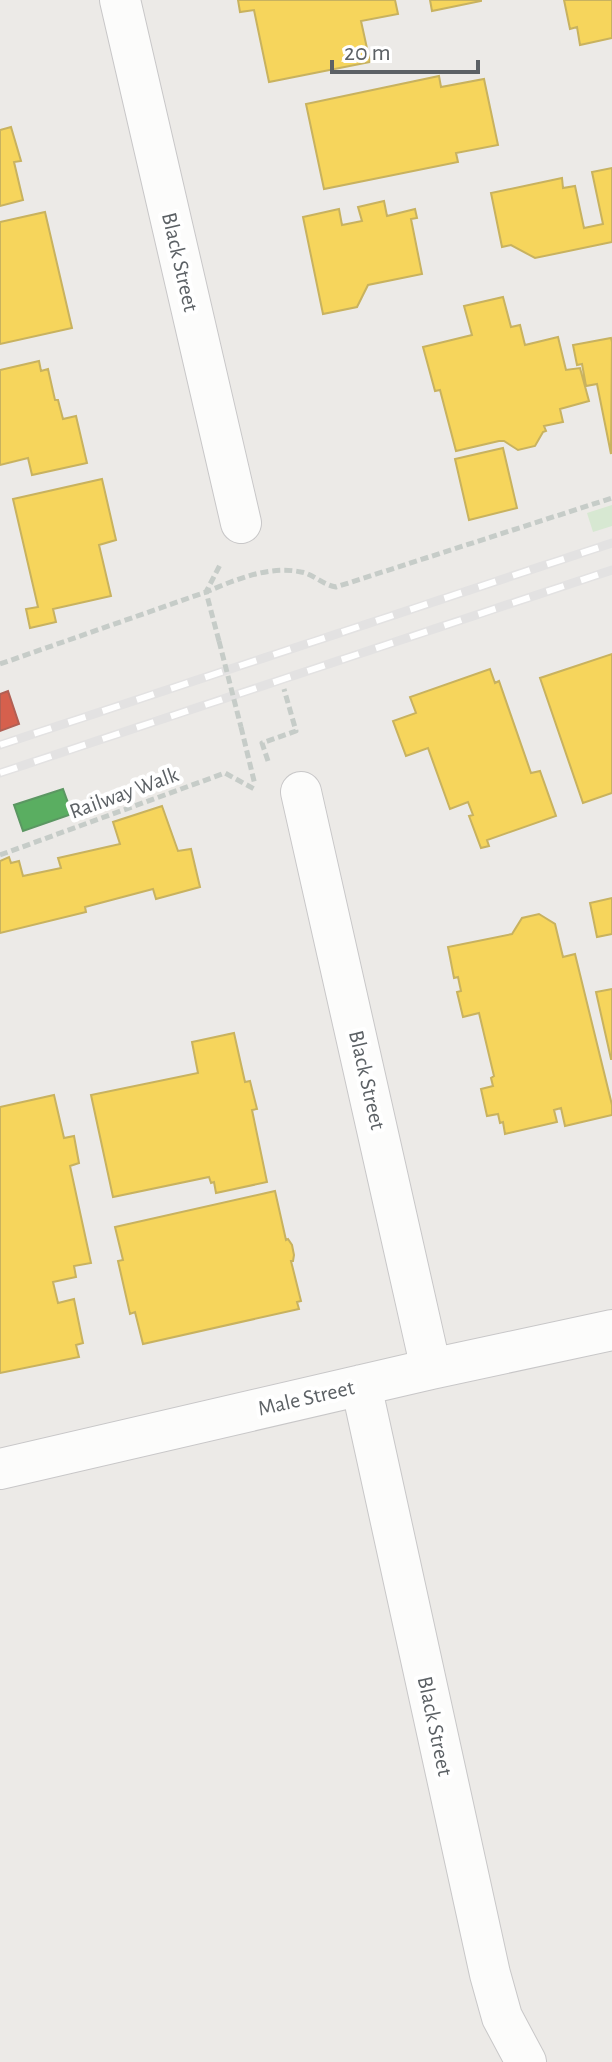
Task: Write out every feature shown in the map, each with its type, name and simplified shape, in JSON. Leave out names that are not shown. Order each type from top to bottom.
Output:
[{"type":"street","name":"Black Street","points":[[120,0],[241,523]]},
{"type":"street","name":"Black Street","points":[[301,792],[431,1369]]},
{"type":"street","name":"Male Street","points":[[0,1469],[612,1330]]},
{"type":"street","name":"Black Street","points":[[361,1385],[490,1974],[502,2017],[526,2062]]},
{"type":"path","points":[[0,664],[266,572],[304,572],[326,585],[336,587],[612,498]]},
{"type":"path","points":[[206,592],[252,773]]},
{"type":"path","points":[[270,768],[262,743],[296,731],[284,689]]},
{"type":"path","name":"Railway Walk","points":[[0,855],[225,773],[257,790]]},
{"type":"green space","points":[[612,505],[612,526],[593,532],[587,513]]},
{"type":"building: Homes","points":[[238,0],[395,0],[398,14],[361,21],[370,62],[269,82],[254,10],[240,12]]},
{"type":"building: Homes","points":[[430,0],[481,0],[481,1],[432,11]]},
{"type":"building: Homes","points":[[564,0],[612,0],[612,38],[580,45],[577,27],[570,29]]},
{"type":"building: Homes","points":[[439,76],[441,87],[484,79],[498,145],[456,153],[458,162],[324,189],[306,104]]},
{"type":"building: Homes","points":[[11,127],[21,161],[14,162],[23,200],[0,206],[0,130]]},
{"type":"building: Homes","points":[[612,168],[612,242],[535,258],[511,245],[502,247],[491,193],[562,178],[563,188],[575,186],[584,228],[603,224],[592,172]]},
{"type":"building: Homes","points":[[384,201],[387,216],[415,209],[417,218],[411,219],[422,274],[368,285],[357,307],[323,314],[303,217],[339,209],[342,225],[362,221],[358,207]]},
{"type":"building: Homes","points":[[45,212],[72,328],[0,344],[0,222]]},
{"type":"building: Homes","points":[[503,297],[511,327],[520,325],[525,345],[558,337],[566,370],[580,368],[589,401],[560,409],[563,422],[544,426],[546,431],[535,446],[518,450],[499,441],[456,451],[440,390],[435,391],[423,347],[472,335],[464,306]]},
{"type":"building: Homes","points":[[611,338],[611,454],[597,384],[586,386],[582,364],[577,365],[573,345]]},
{"type":"building: Homes","points":[[39,361],[41,371],[48,369],[63,419],[76,416],[87,463],[32,475],[28,458],[0,465],[0,370]]},
{"type":"building: Homes","points":[[503,448],[517,508],[469,520],[455,459]]},
{"type":"building: Homes","points":[[102,479],[116,540],[99,545],[111,596],[53,609],[56,622],[30,628],[26,609],[38,607],[13,499]]},
{"type":"building: Homes","points":[[612,654],[612,793],[583,803],[540,678]]},
{"type":"building: Homes","points":[[490,669],[495,683],[499,681],[531,773],[540,771],[556,816],[487,840],[489,846],[481,848],[469,816],[473,815],[468,802],[450,809],[428,748],[406,756],[393,721],[416,713],[410,697]]},
{"type":"building: Homes","points":[[162,806],[178,851],[191,849],[200,887],[156,899],[153,889],[85,907],[86,912],[0,933],[0,861],[9,857],[11,863],[19,861],[23,876],[61,868],[58,858],[120,844],[113,822]]},
{"type":"building: Homes","points":[[612,898],[612,934],[597,937],[590,903]]},
{"type":"building: Homes","points":[[539,914],[555,924],[563,957],[575,954],[612,1115],[565,1126],[561,1108],[554,1110],[557,1122],[505,1134],[498,1114],[487,1116],[481,1089],[493,1086],[491,1078],[494,1076],[479,1013],[463,1017],[457,992],[461,991],[458,977],[454,978],[448,947],[512,934],[522,918]]},
{"type":"building: Homes","points":[[612,989],[612,1059],[611,1059],[596,992]]},
{"type":"building: Homes","points":[[234,1033],[245,1082],[250,1081],[257,1109],[252,1110],[267,1182],[216,1193],[214,1182],[211,1183],[209,1177],[113,1197],[91,1095],[198,1073],[192,1042]]},
{"type":"building: Homes","points":[[54,1095],[64,1138],[74,1136],[79,1163],[70,1166],[91,1263],[74,1266],[76,1277],[53,1282],[58,1303],[74,1299],[83,1343],[76,1345],[79,1357],[0,1373],[0,1107]]},
{"type":"building: Homes","points":[[275,1191],[286,1240],[292,1245],[294,1255],[291,1261],[301,1301],[297,1302],[299,1309],[143,1344],[135,1312],[130,1314],[118,1261],[123,1260],[115,1227]]},
{"type":"building: Shops","points":[[8,691],[19,724],[0,731],[0,694]]},
{"type":"building: Public","points":[[63,789],[72,814],[23,831],[14,805]]},
{"type":"railway","points":[[0,745],[612,543]]},
{"type":"railway","points":[[0,773],[612,570]]}]
